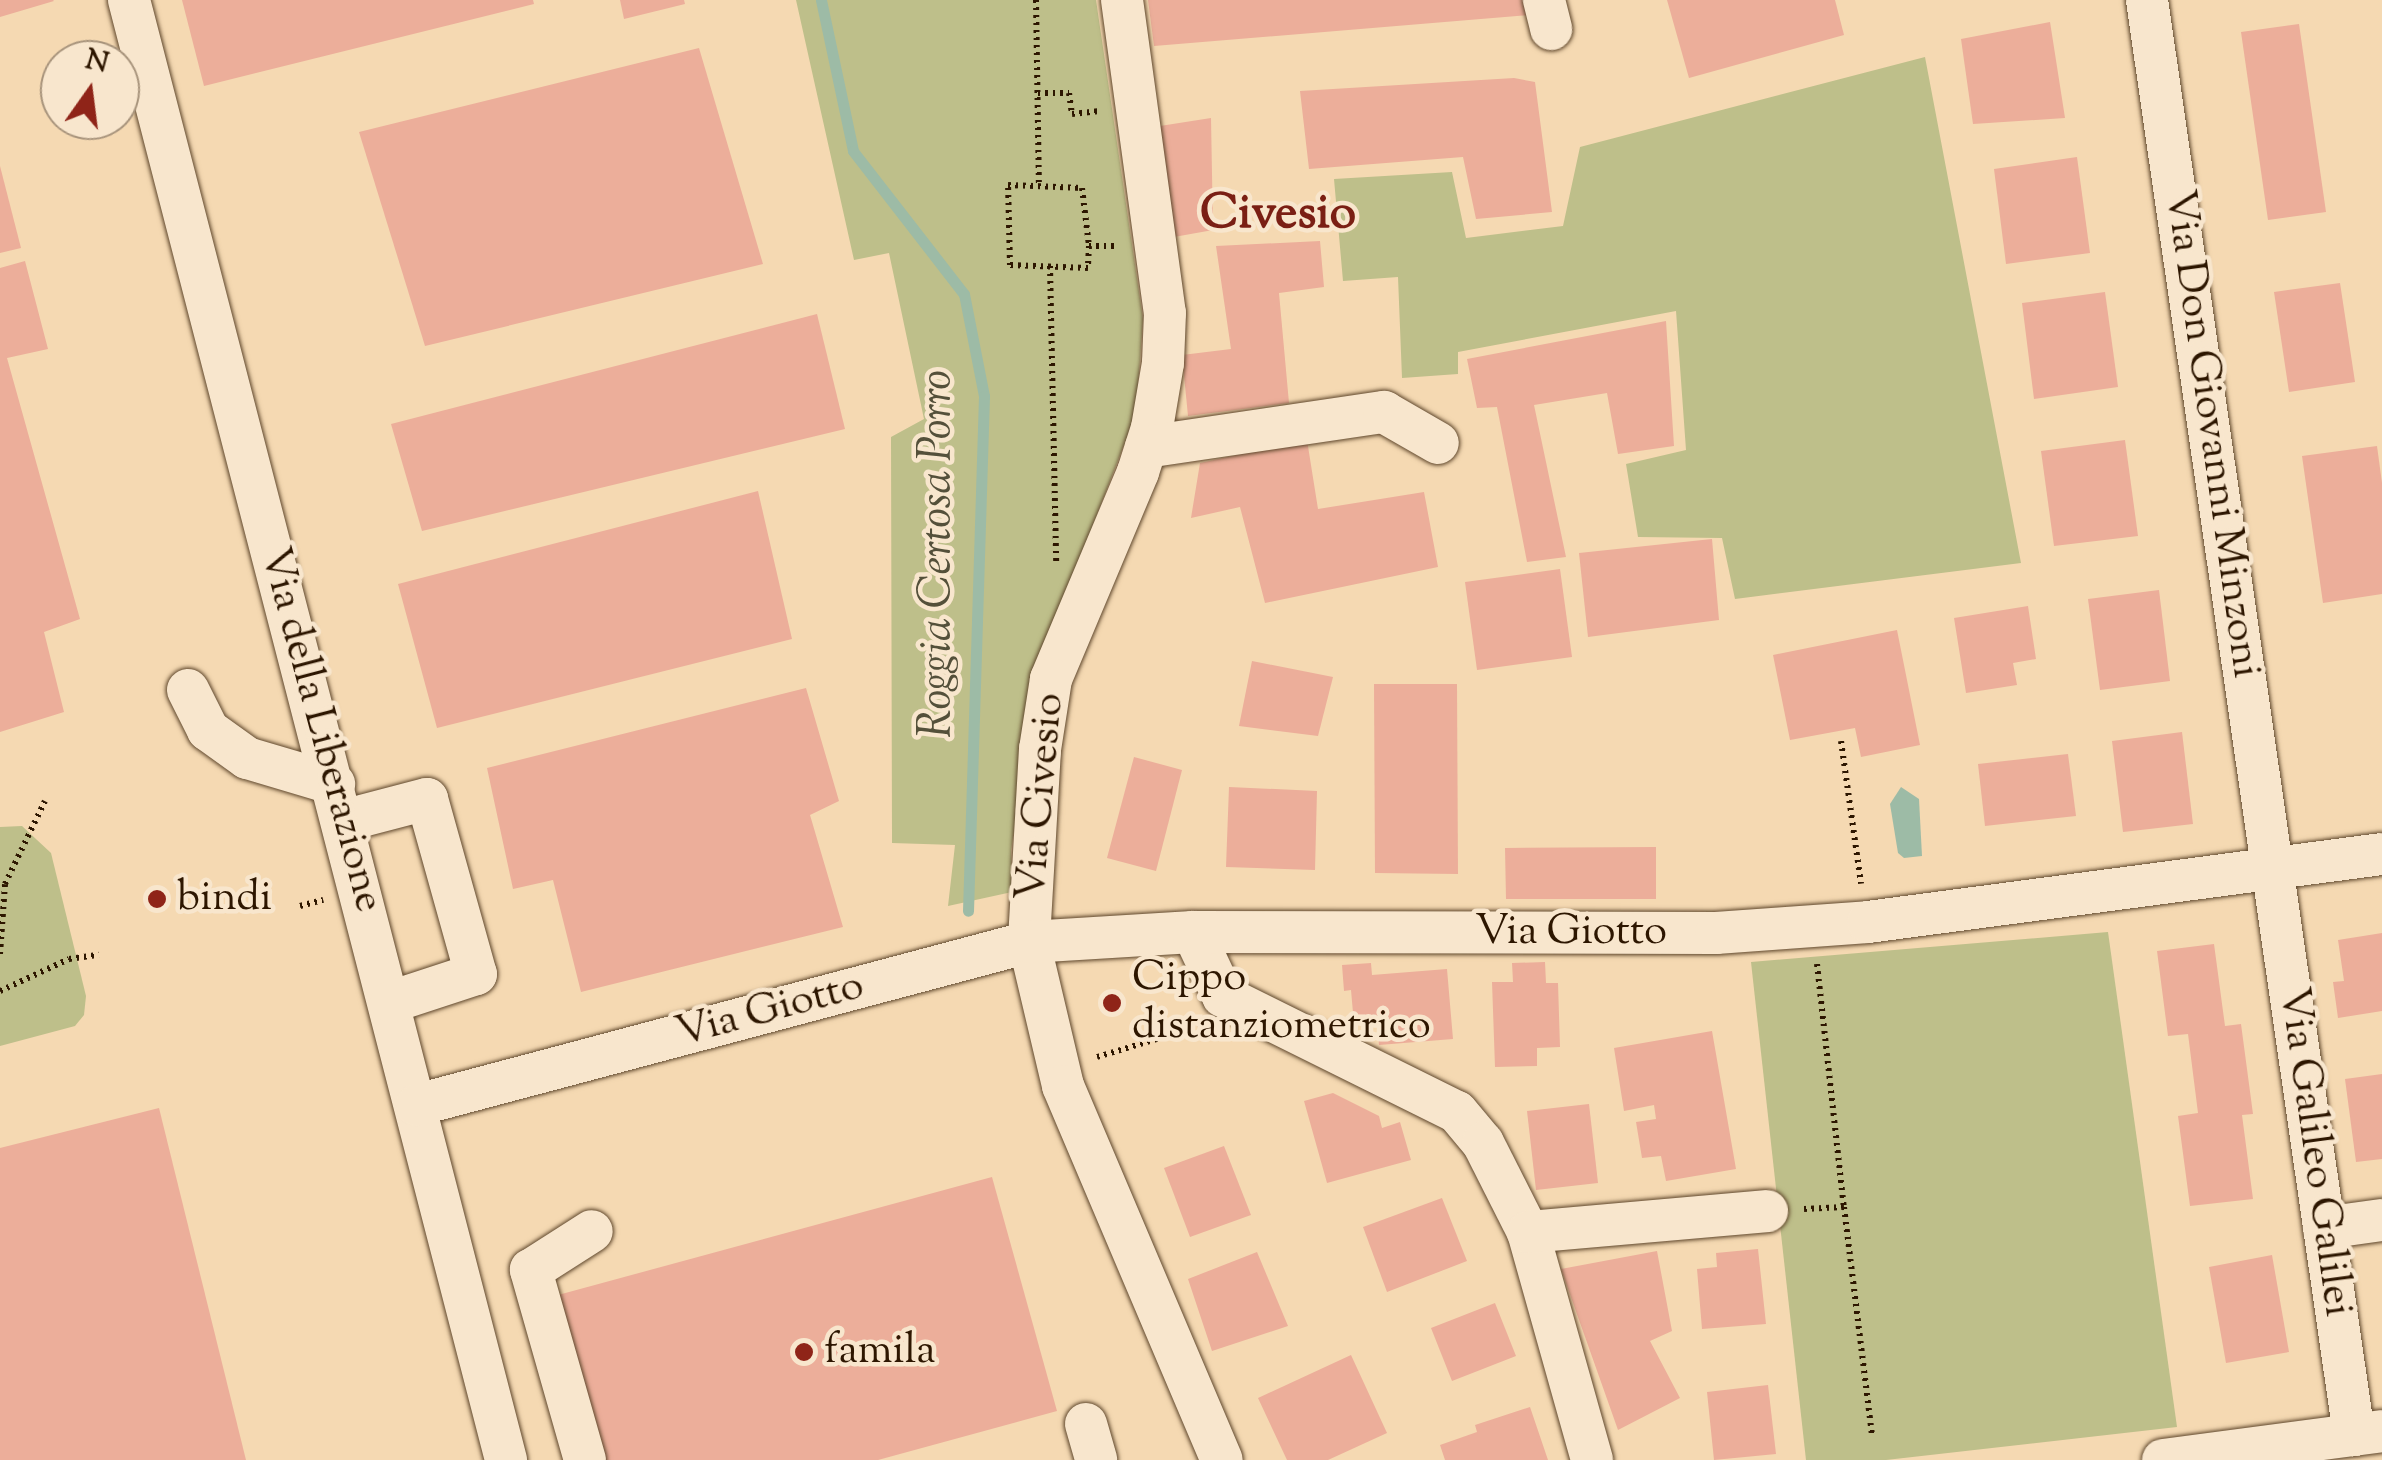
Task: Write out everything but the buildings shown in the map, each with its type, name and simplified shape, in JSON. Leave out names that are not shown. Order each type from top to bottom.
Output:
[{"type":"street","name":"Via della Liberazione","points":[[130,0],[506,1460]]},
{"type":"street","name":"Via Civesio","points":[[1122,0],[1164,313],[1162,363],[1146,447],[1051,679],[1040,749],[1029,942],[1059,1068],[1222,1460]]},
{"type":"street","name":"Via Don Giovanni Minzoni","points":[[2147,0],[2274,869]]},
{"type":"street","points":[[1146,447],[1384,412],[1438,444]]},
{"type":"street","points":[[188,690],[208,730],[247,758],[338,802],[427,799],[476,974],[391,1002]]},
{"type":"street","name":"Via Giotto","points":[[417,1105],[1029,942],[1193,932],[1716,933],[1868,922],[2382,854]]},
{"type":"street","name":"Via Galileo Galilei","points":[[2274,869],[2324,1228],[2368,1433]]},
{"type":"street","points":[[1193,932],[1223,996],[1458,1112],[1483,1143],[1528,1232],[1592,1460]]},
{"type":"street","points":[[1528,1232],[1767,1211]]},
{"type":"street","points":[[2324,1228],[2382,1220]]},
{"type":"street","points":[[578,1427],[530,1270],[592,1232]]},
{"type":"street","points":[[2163,1460],[2263,1453],[2368,1433]]},
{"type":"path","points":[[1036,0],[1039,186]]},
{"type":"path","points":[[1038,92],[1069,92],[1072,114],[1111,110]]},
{"type":"path","points":[[1008,186],[1082,188],[1088,246],[1088,268],[1010,264],[1008,186]]},
{"type":"path","points":[[1088,246],[1156,246]]},
{"type":"path","points":[[1050,266],[1056,570]]},
{"type":"path","points":[[1841,742],[1868,922]]},
{"type":"path","points":[[0,954],[5,884],[46,801]]},
{"type":"path","points":[[1813,926],[1872,1434]]},
{"type":"path","points":[[0,991],[69,959],[99,954]]},
{"type":"path","points":[[1059,1068],[1254,1010]]},
{"type":"path","points":[[1767,1211],[1844,1207]]},
{"type":"green space","points":[[796,0],[1096,0],[1143,319],[1136,414],[1042,656],[1011,850],[1012,892],[948,906],[955,845],[892,843],[891,437],[924,419],[889,253],[854,260]]},
{"type":"green space","points":[[1925,57],[2021,563],[1735,599],[1722,538],[1638,537],[1626,464],[1686,450],[1676,311],[1458,352],[1458,374],[1402,378],[1398,277],[1343,281],[1334,179],[1452,172],[1466,238],[1563,226],[1580,147]]},
{"type":"green space","points":[[22,826],[51,853],[86,996],[84,1015],[75,1026],[0,1046],[0,827]]},
{"type":"green space","points":[[2108,932],[2177,1427],[1886,1460],[1806,1460],[1751,962]]},
{"type":"shaded area","points":[[1901,787],[1919,799],[1922,856],[1904,858],[1898,853],[1890,804]]},
{"type":"waterway","name":"Roggia Certosa Porro","points":[[821,0],[853,151],[964,294],[984,396],[968,911]]},
{"type":"place","name":"bindi","points":[[157,899]]},
{"type":"place","name":"Cippo distanziometrico","points":[[1112,1003]]},
{"type":"place","name":"famila","points":[[804,1352]]},
{"type":"district","name":"Civesio","points":[[1278,216]]}]
